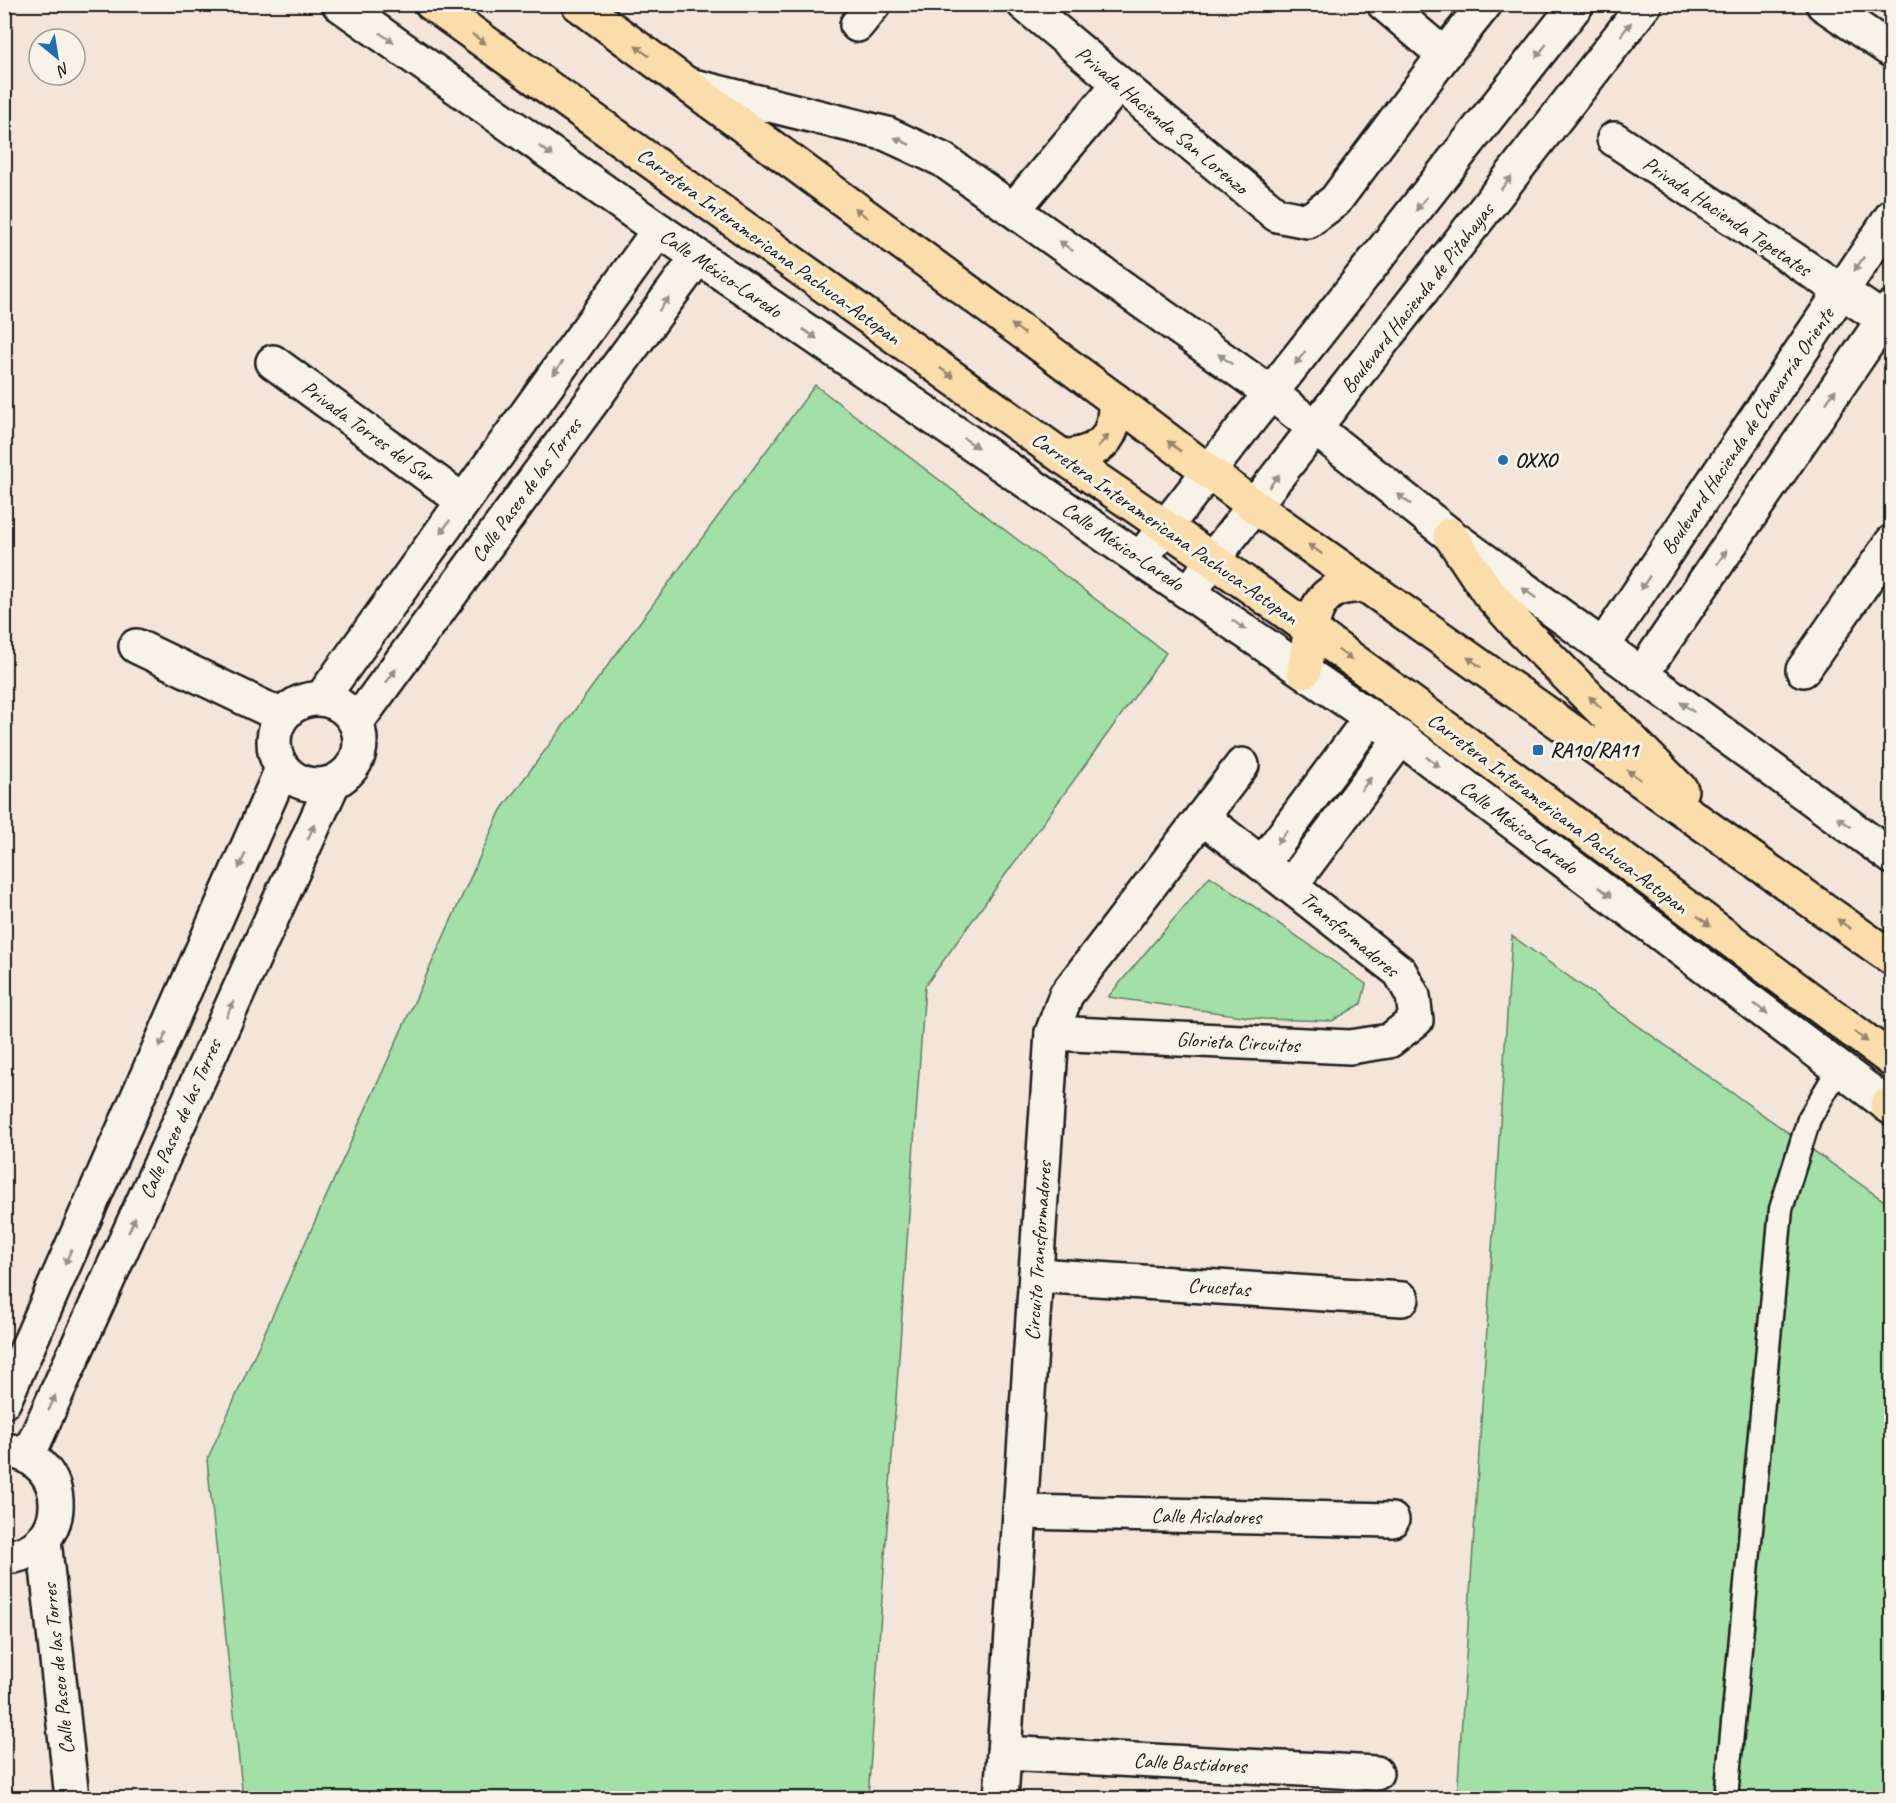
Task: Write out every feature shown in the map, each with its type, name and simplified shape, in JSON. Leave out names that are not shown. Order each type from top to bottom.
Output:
[{"type":"main road","name":"Carretera Interamericana Pachuca-Actopan","points":[[432,4],[1063,457],[1167,527],[1312,631],[1892,1060]]},
{"type":"main road","points":[[578,4],[1115,400],[1254,506],[1892,958]]},
{"type":"main road","points":[[1063,457],[1079,455],[1095,449],[1107,437],[1116,424],[1115,400]]},
{"type":"main road","points":[[1450,535],[1488,592],[1519,627],[1739,849]]},
{"type":"main road","points":[[1304,671],[1312,631],[1324,599],[1343,588],[1365,585]]},
{"type":"street","name":"Calle México-Laredo","points":[[339,4],[698,257],[1191,592],[1401,738],[1890,1106]]},
{"type":"street","name":"Privada Hacienda San Lorenzo","points":[[1024,4],[1277,216],[1308,221],[1335,201],[1444,55]]},
{"type":"street","points":[[1384,4],[1444,55],[1485,4]]},
{"type":"street","points":[[1140,558],[1210,473],[1577,4]]},
{"type":"street","name":"Boulevard Hacienda de Pitahayas","points":[[1191,592],[1212,560],[1645,4]]},
{"type":"street","points":[[1823,4],[1892,51]]},
{"type":"street","points":[[689,85],[887,134],[943,160],[1272,394],[1450,535],[1892,857]]},
{"type":"street","points":[[1014,209],[1118,85]]},
{"type":"street","name":"Privada Hacienda Tepetates","points":[[1614,139],[1840,292],[1889,317]]},
{"type":"street","name":"Boulevard Hacienda de Chavarría Oriente","points":[[1603,646],[1892,216]]},
{"type":"street","points":[[321,699],[659,230]]},
{"type":"street","name":"Calle Paseo de las Torres","points":[[356,723],[698,257]]},
{"type":"street","points":[[1641,675],[1889,317]]},
{"type":"street","points":[[579,339],[616,367]]},
{"type":"street","name":"Privada Torres del Sur","points":[[273,362],[463,501]]},
{"type":"street","points":[[1803,670],[1892,542]]},
{"type":"street","points":[[136,646],[282,716]]},
{"type":"street","points":[[321,699],[336,703],[348,711],[356,723],[360,738],[359,753],[354,765],[333,783],[306,784],[292,778],[282,770],[273,744],[275,729],[282,716],[293,706],[307,700],[321,699]]},
{"type":"street","points":[[1262,864],[1371,717]]},
{"type":"street","name":"Transformadores","points":[[1291,885],[1401,738]]},
{"type":"street","name":"Circuito Transformadores","points":[[1001,1798],[1052,1033],[1066,995],[1242,765]]},
{"type":"street","points":[[4,1401],[282,770]]},
{"type":"street","name":"Calle Paseo de las Torres","points":[[16,1453],[333,783]]},
{"type":"street","name":"Transformadores","points":[[1202,817],[1400,972],[1413,996],[1416,1020]]},
{"type":"street","name":"Glorieta Circuitos","points":[[1052,1033],[1350,1047],[1389,1041],[1416,1020]]},
{"type":"street","name":"Crucetas","points":[[1036,1275],[1402,1299]]},
{"type":"street","points":[[4,1557],[30,1551],[44,1540],[53,1525],[57,1508],[56,1490],[48,1473],[16,1453]]},
{"type":"street","name":"Calle Aisladores","points":[[1020,1512],[1392,1520]]},
{"type":"street","name":"Calle Paseo de las Torres","points":[[44,1540],[72,1798]]},
{"type":"street","name":"Calle Bastidores","points":[[1004,1754],[1376,1773]]},
{"type":"lane","points":[[1726,1798],[1781,1209],[1809,1119],[1839,1068]]},
{"type":"green space","points":[[815,385],[1166,653],[925,986],[868,1798],[243,1798],[207,1460],[501,810]]},
{"type":"green space","points":[[1210,876],[1366,984],[1361,1004],[1332,1021],[1263,1019],[1108,997]]},
{"type":"green space","points":[[1512,936],[1891,1206],[1891,1798],[1457,1798]]},
{"type":"place","name":"OXXO","points":[[1503,460]]},
{"type":"place","name":"RA10/RA11","points":[[1538,750]]}]
